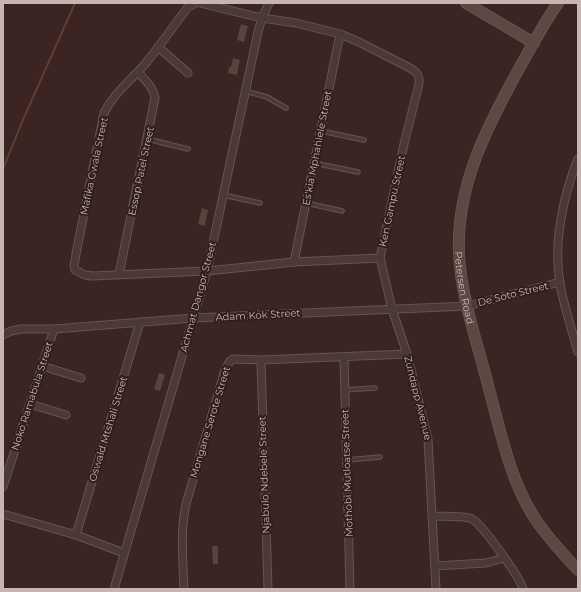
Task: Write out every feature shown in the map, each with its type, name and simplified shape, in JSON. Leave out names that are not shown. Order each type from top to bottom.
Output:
[{"type":"street","name":"Mafika Gwala Street","points":[[74,266],[104,113],[114,97],[138,72],[188,7],[196,3]]},
{"type":"street","points":[[200,3],[262,18]]},
{"type":"street","name":"Achmat Dangor Street","points":[[114,589],[207,271],[258,32],[262,18],[269,3]]},
{"type":"street","points":[[466,3],[534,43]]},
{"type":"street","name":"Petersen Road","points":[[558,3],[493,115],[482,140],[470,173],[465,193],[460,226],[459,252],[467,306],[505,448],[518,486],[536,519],[557,547],[578,570]]},
{"type":"street","name":"Ken Gampu Street","points":[[74,266],[75,270],[85,275],[207,271],[294,262],[380,258],[404,144],[419,84],[419,77],[414,71],[404,65],[340,34],[296,23],[262,18]]},
{"type":"street","name":"Es'kia Mphahlele Street","points":[[294,262],[340,34]]},
{"type":"street","points":[[158,47],[188,73]]},
{"type":"street","name":"Essop Patel Street","points":[[119,274],[148,139],[155,98],[153,90],[138,72]]},
{"type":"street","points":[[578,160],[570,184],[559,232],[558,250],[560,282],[578,352]]},
{"type":"street","name":"Zundapp Avenue","points":[[380,258],[392,309],[407,354],[428,438],[436,589]]},
{"type":"street","name":"De Soto Street","points":[[467,306],[560,282]]},
{"type":"street","name":"Adam Kok Street","points":[[3,335],[11,331],[21,329],[54,329],[194,318],[467,306]]},
{"type":"street","name":"Oswald Mtshali Street","points":[[76,535],[140,322]]},
{"type":"street","name":"Noko Ramabula Street","points":[[3,487],[54,329]]},
{"type":"street","name":"Mongane Serote Street","points":[[184,589],[182,532],[183,516],[225,370],[230,361],[233,359],[261,360],[407,354]]},
{"type":"street","name":"Mothobi Mutloatse Street","points":[[344,357],[350,589]]},
{"type":"street","name":"Njabulo Ndebele Street","points":[[261,360],[268,589]]},
{"type":"street","points":[[42,366],[81,378]]},
{"type":"street","points":[[30,404],[66,415]]},
{"type":"street","points":[[3,514],[76,535],[124,553]]},
{"type":"street","points":[[432,516],[467,518],[477,523],[520,580],[523,589]]},
{"type":"street","points":[[435,566],[486,563],[504,558]]},
{"type":"lane","points":[[245,91],[267,97],[286,108]]},
{"type":"lane","points":[[321,131],[364,140]]},
{"type":"lane","points":[[148,139],[188,149]]},
{"type":"lane","points":[[314,163],[358,172]]},
{"type":"lane","points":[[223,195],[260,203]]},
{"type":"lane","points":[[306,204],[342,211]]},
{"type":"lane","points":[[344,390],[375,388]]},
{"type":"lane","points":[[346,460],[380,457]]},
{"type":"building","points":[[241,24],[248,26],[244,42],[237,40]]},
{"type":"building","points":[[233,58],[240,60],[237,75],[228,73]]},
{"type":"building","points":[[202,208],[208,210],[205,226],[198,224]]},
{"type":"building","points":[[159,373],[165,375],[160,391],[154,389]]},
{"type":"building","points":[[212,546],[218,546],[218,564],[213,564]]},
{"type":"waterway","points":[[3,169],[22,122],[75,3]]}]
